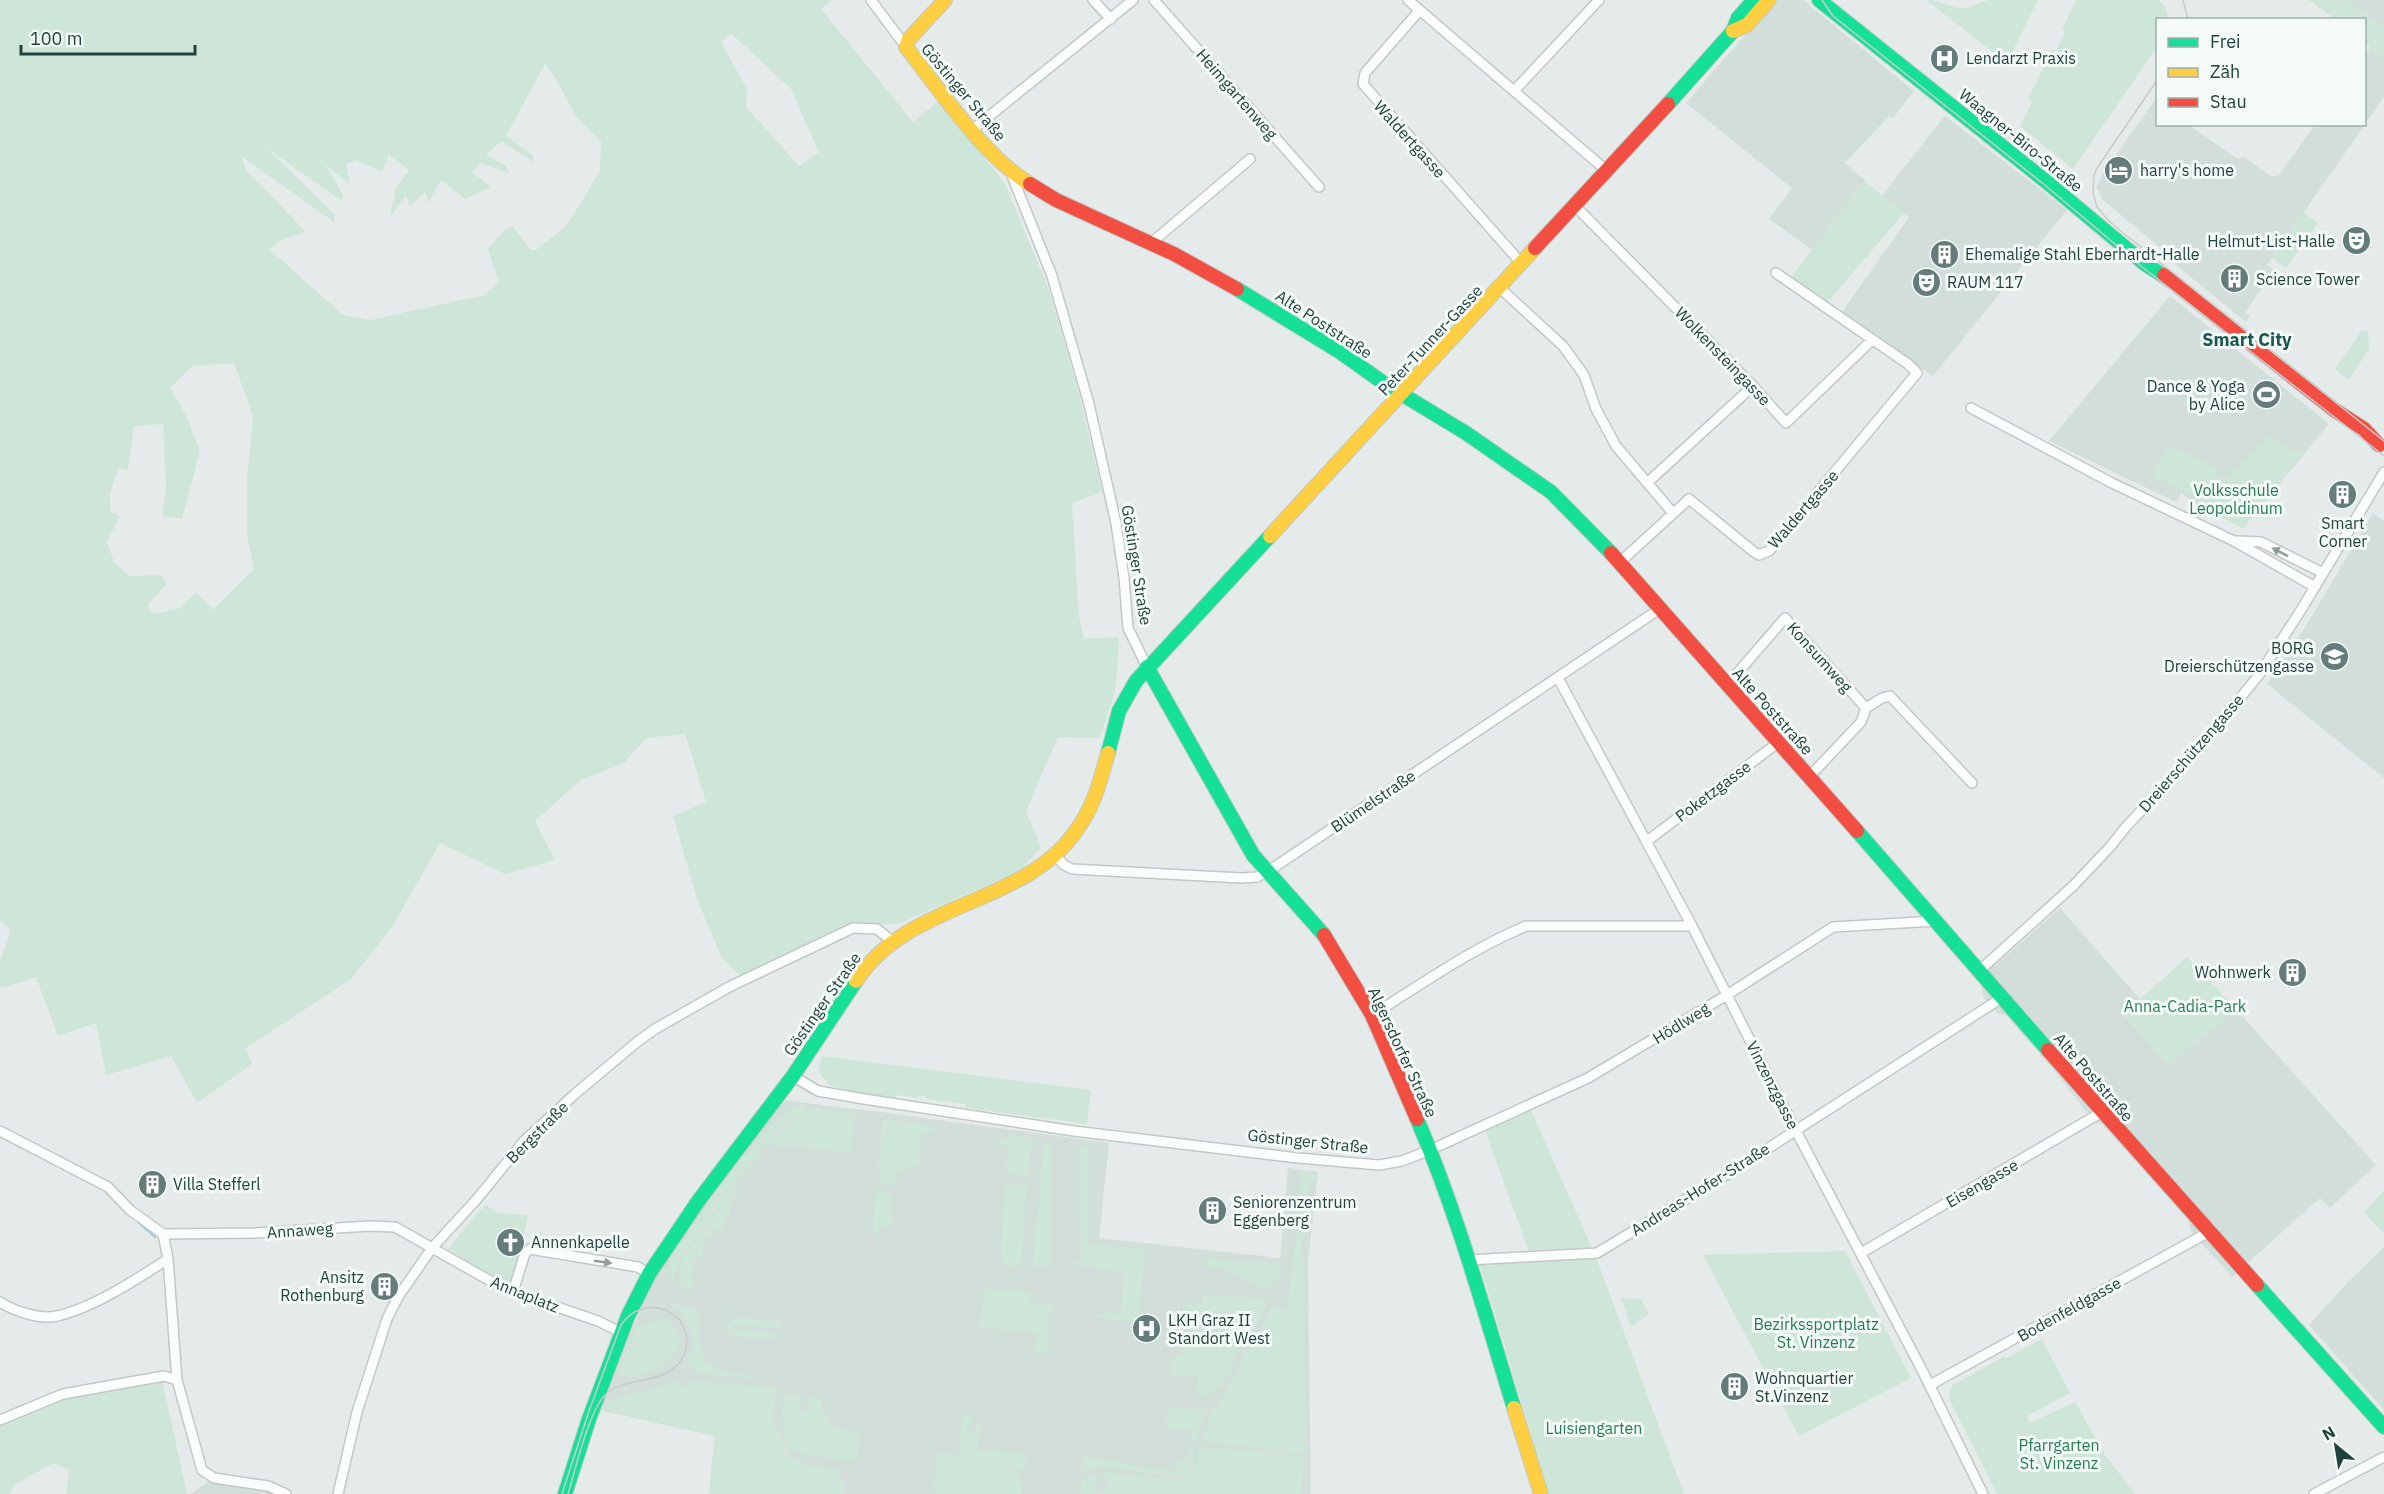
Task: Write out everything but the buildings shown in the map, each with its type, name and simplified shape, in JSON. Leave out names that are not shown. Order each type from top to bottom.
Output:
[{"type":"main road","points":[[906,47],[909,39],[945,0]]},
{"type":"main road","name":"Peter-Tunner-Gasse","points":[[1147,667],[1607,171],[1733,31],[1738,18],[1754,0]]},
{"type":"main road","name":"Peter-Tunner-Gasse","points":[[1733,31],[1747,25],[1768,0]]},
{"type":"main road","name":"Waagner-Biro-Straße","points":[[1819,0],[2089,217],[2113,231],[2170,280],[2346,418],[2350,426],[2370,442],[2382,447]]},
{"type":"main road","name":"Göstinger Straße","points":[[906,47],[972,130],[1011,173]]},
{"type":"main road","name":"Alte Poststraße","points":[[1011,173],[1056,200],[1174,254],[1257,300],[1466,434],[1551,492],[1661,608],[2102,1112],[2384,1427]]},
{"type":"main road","name":"Göstinger Straße","points":[[565,1494],[591,1412],[622,1333],[649,1274],[699,1200],[793,1076],[867,964],[892,941],[925,921],[1024,878],[1055,855],[1080,826],[1098,791],[1119,711],[1147,667]]},
{"type":"main road","name":"Algersdorfer Straße","points":[[1147,667],[1242,836],[1267,872],[1323,934],[1372,1015],[1430,1150],[1468,1260],[1541,1494]]},
{"type":"street","name":"Göstinger Straße","points":[[871,0],[906,47]]},
{"type":"street","points":[[1093,0],[1111,19]]},
{"type":"street","points":[[972,130],[1133,0]]},
{"type":"street","name":"Heimgartenweg","points":[[1154,0],[1319,187]]},
{"type":"street","points":[[1408,0],[1607,171]]},
{"type":"street","points":[[1514,91],[1599,0]]},
{"type":"street","name":"Waldertgasse","points":[[1419,10],[1365,73],[1362,81],[1364,87],[1522,264]]},
{"type":"street","name":"Heimgartenweg","points":[[1150,244],[1250,159]]},
{"type":"street","name":"Göstinger Straße","points":[[1011,173],[1052,276],[1089,404],[1116,523],[1128,628],[1147,667]]},
{"type":"street","name":"Wolkensteingasse","points":[[1575,206],[1753,386],[1786,423],[1872,340]]},
{"type":"street","points":[[1776,273],[1872,340]]},
{"type":"street","points":[[1500,288],[1563,346],[1584,375],[1596,409],[1616,446],[1672,512]]},
{"type":"street","name":"Waldertgasse","points":[[1619,563],[1672,512],[1689,499],[1759,555],[1769,550],[1917,373],[1908,364],[1872,340]]},
{"type":"street","points":[[1647,483],[1753,386]]},
{"type":"street","points":[[1971,408],[2112,483],[2234,541],[2315,586]]},
{"type":"street","name":"Dreierschützengasse","points":[[1979,971],[2073,886],[2194,754],[2259,675],[2384,472]]},
{"type":"street","points":[[2234,541],[2261,542],[2323,573]]},
{"type":"street","name":"Blümelstraße","points":[[1055,855],[1064,865],[1072,868],[1257,877],[1661,608]]},
{"type":"street","name":"Konsumweg","points":[[1727,685],[1785,618],[1866,708]]},
{"type":"street","name":"Vinzenzgasse","points":[[1558,678],[1692,926],[1795,1130],[1930,1385],[1983,1494]]},
{"type":"street","name":"Konsumweg","points":[[1809,777],[1861,722],[1866,708],[1890,696],[1972,783]]},
{"type":"street","name":"Poketzgasse","points":[[1647,841],[1779,742]]},
{"type":"street","name":"Hödlweg","points":[[1430,1150],[1588,1078],[1727,995],[1833,927],[1936,921]]},
{"type":"street","points":[[1372,1015],[1506,934],[1526,926],[1692,926]]},
{"type":"street","name":"Bergstraße","points":[[339,1494],[357,1412],[387,1319],[403,1288],[432,1248],[477,1199],[524,1142],[575,1094],[655,1029],[743,980],[854,928],[877,929],[892,941]]},
{"type":"street","name":"Andreas-Hofer-Straße","points":[[1468,1260],[1597,1253],[1736,1168],[2003,997]]},
{"type":"street","name":"Göstinger Straße","points":[[793,1076],[818,1091],[864,1099],[1082,1132],[1298,1158],[1379,1165],[1402,1161],[1430,1150]]},
{"type":"street","name":"Eisengasse","points":[[1861,1253],[2102,1112]]},
{"type":"street","points":[[0,1131],[108,1187],[130,1210],[163,1234],[168,1259],[177,1380],[202,1470],[214,1478],[268,1486],[286,1494]]},
{"type":"street","name":"Annaweg","points":[[163,1234],[255,1233],[390,1226],[412,1235],[432,1248]]},
{"type":"street","name":"Bodenfeldgasse","points":[[1930,1385],[2209,1232]]},
{"type":"street","name":"Annaplatz","points":[[432,1248],[513,1292],[598,1321],[622,1333]]},
{"type":"street","points":[[513,1292],[525,1253],[530,1249],[638,1267],[649,1274]]},
{"type":"street","points":[[0,1302],[33,1315],[56,1317],[93,1302],[135,1280],[168,1259]]},
{"type":"street","points":[[0,1420],[63,1394],[164,1376],[177,1380]]},
{"type":"street","points":[[2314,1494],[2384,1457]]},
{"type":"shaded area","points":[[1778,0],[1803,0],[1914,91],[1893,118],[1889,116],[1845,163],[1865,180],[1813,251],[1769,219],[1792,188],[1686,103]]},
{"type":"shaded area","points":[[2345,0],[2384,0],[2384,97],[2366,123],[2366,54],[2383,28]]},
{"type":"shaded area","points":[[2155,100],[2156,126],[2190,126],[2238,159],[2244,157],[2272,177],[2279,175],[2314,126],[2364,126],[2267,265],[2274,270],[2245,313],[2250,316],[2246,322],[2177,266],[2164,251],[2102,199],[2096,187],[2103,173]]},
{"type":"shaded area","points":[[1945,116],[2067,210],[1933,376],[1840,315],[1909,217],[1882,195]]},
{"type":"shaded area","points":[[2170,296],[2329,424],[2243,528],[2198,505],[2181,493],[2176,502],[2049,441]]},
{"type":"shaded area","name":"BORG Dreierschützengasse","points":[[2373,513],[2384,521],[2384,778],[2267,684],[2304,629]]},
{"type":"shaded area","points":[[2060,908],[2140,999],[2124,1015],[2168,1065],[2236,1009],[2376,1165],[2330,1208],[2320,1198],[2232,1277],[2191,1231],[2188,1220],[2102,1124],[2094,1122],[2053,1069],[2006,1015],[1998,1014],[1983,997],[1979,971],[1991,961],[1996,965]]},
{"type":"shaded area","points":[[781,1100],[1109,1143],[1099,1238],[1280,1258],[1288,1168],[1318,1172],[1308,1261],[1311,1494],[709,1494],[715,1436],[599,1410],[659,1264]]},
{"type":"shaded area","points":[[2384,1247],[2384,1410],[2309,1325]]},
{"type":"shaded area","points":[[214,1478],[286,1494],[190,1494]]},
{"type":"green space","points":[[0,0],[832,0],[821,9],[913,122],[940,100],[1005,184],[1049,290],[1077,386],[1102,492],[1072,503],[1079,617],[1084,639],[1119,637],[1116,688],[1100,738],[1058,737],[1026,811],[1041,847],[1020,871],[900,923],[848,926],[742,977],[722,958],[698,902],[673,816],[706,802],[685,734],[646,738],[624,763],[581,780],[535,821],[555,860],[505,874],[440,843],[392,927],[351,979],[246,1048],[252,1064],[197,1103],[171,1056],[106,1075],[96,1023],[58,1036],[36,977],[2,988],[0,986],[0,961],[11,930],[0,921]],"holes":[[[731,33],[791,89],[819,152],[799,166],[746,107],[747,89],[721,42]],[[545,64],[556,79],[577,118],[601,142],[600,170],[566,226],[536,250],[531,250],[513,227],[506,229],[488,248],[498,281],[485,295],[370,320],[343,315],[269,249],[281,240],[306,232],[247,171],[241,156],[334,222],[334,214],[267,148],[343,202],[343,195],[325,164],[350,185],[346,165],[355,160],[382,171],[389,155],[409,170],[396,188],[390,217],[406,195],[410,206],[425,192],[428,203],[441,180],[465,199],[491,187],[472,172],[480,163],[509,173],[506,166],[486,155],[501,141],[533,162],[533,155],[506,136]],[[234,363],[253,416],[247,480],[247,535],[254,569],[213,610],[196,592],[181,608],[153,614],[148,604],[167,584],[162,575],[129,576],[114,562],[107,542],[120,516],[110,511],[110,493],[118,468],[128,470],[134,426],[163,424],[166,488],[162,516],[182,519],[200,451],[186,415],[170,388],[192,366]]]},
{"type":"green space","points":[[1926,0],[1963,8],[1990,0],[2038,0],[2005,67],[1996,60],[1998,56]]},
{"type":"green space","points":[[2076,0],[2158,0],[2164,5],[2169,18],[2156,18],[2156,48],[2073,169],[2020,126],[2032,102],[2028,99],[2052,50],[2056,52],[2065,32],[2062,30]]},
{"type":"green space","points":[[2309,0],[2345,0],[2384,29],[2384,59],[2366,44],[2366,18],[2334,18]]},
{"type":"green space","points":[[1864,181],[1904,213],[1828,302],[1791,277]]},
{"type":"green space","points":[[2303,212],[2318,223],[2286,268],[2272,258]]},
{"type":"green space","points":[[2362,330],[2368,332],[2369,349],[2349,380],[2335,369]]},
{"type":"green space","name":"Volksschule Leopoldinum","points":[[2268,436],[2295,452],[2298,450],[2303,454],[2243,528],[2198,505],[2199,499],[2153,476],[2169,445],[2216,468],[2214,474],[2225,480]]},
{"type":"green space","name":"Anna-Cadia-Park","points":[[2187,957],[2236,1009],[2168,1065],[2124,1014]]},
{"type":"green space","points":[[822,1056],[1091,1090],[1087,1124],[966,1108],[966,1104],[926,1099],[926,1096],[918,1095],[917,1098],[896,1095],[896,1100],[858,1094],[827,1084],[828,1081],[818,1070]]},
{"type":"green space","points":[[802,1104],[807,1104],[802,1112],[784,1123],[764,1143],[678,1262],[673,1282],[667,1271],[671,1258],[714,1196],[768,1129],[786,1113]]},
{"type":"green space","points":[[812,1108],[854,1114],[851,1152],[768,1145],[732,1196],[730,1216],[725,1216],[724,1230],[710,1229],[709,1237],[704,1237],[702,1257],[694,1259],[691,1284],[695,1286],[690,1290],[678,1285],[683,1260],[767,1145],[785,1127]]},
{"type":"green space","points":[[1531,1110],[1593,1250],[1529,1252],[1485,1130]]},
{"type":"green space","points":[[883,1119],[934,1126],[933,1133],[922,1132],[919,1153],[914,1154],[914,1158],[919,1158],[917,1166],[907,1167],[900,1171],[893,1187],[883,1183],[878,1173]]},
{"type":"green space","points":[[1011,1135],[1032,1138],[1028,1176],[1006,1174],[1008,1146],[998,1144],[999,1139],[1008,1139]]},
{"type":"green space","points":[[1044,1140],[1051,1142],[1052,1266],[1033,1266]]},
{"type":"green space","points":[[1079,1145],[1089,1146],[1088,1244],[1145,1249],[1138,1322],[1092,1317],[1092,1313],[1121,1315],[1124,1271],[1097,1270],[1096,1267],[1065,1262],[1081,1261]]},
{"type":"green space","points":[[1302,1171],[1317,1174],[1314,1181],[1309,1183],[1307,1201],[1312,1208],[1309,1209],[1309,1214],[1312,1215],[1311,1229],[1301,1246],[1306,1453],[1201,1442],[1213,1410],[1216,1409],[1275,1302],[1277,1300],[1275,1309],[1288,1309],[1298,1208],[1301,1204],[1298,1203]]},
{"type":"green space","points":[[1005,1184],[1027,1186],[1021,1262],[1013,1268],[1005,1266],[1001,1258]]},
{"type":"green space","points":[[877,1186],[886,1193],[893,1194],[890,1228],[880,1228],[879,1240],[873,1227]]},
{"type":"green space","points":[[2384,1191],[2384,1234],[2364,1212]]},
{"type":"green space","points":[[486,1205],[497,1213],[528,1215],[509,1286],[448,1249]]},
{"type":"green space","name":"Bezirkssportplatz St. Vinzenz","points":[[1845,1251],[1911,1378],[1799,1436],[1703,1255]]},
{"type":"green space","name":"Luisiengarten","points":[[1596,1257],[1684,1494],[1549,1494],[1480,1265]]},
{"type":"green space","points":[[1206,1259],[1275,1263],[1276,1259],[1280,1267],[1280,1274],[1277,1281],[1270,1287],[1255,1287],[1254,1283],[1229,1273],[1223,1267],[1206,1267]]},
{"type":"green space","points":[[983,1289],[1030,1292],[1029,1302],[1051,1304],[1046,1360],[1041,1353],[1035,1352],[1038,1333],[980,1328]]},
{"type":"green space","points":[[1203,1294],[1271,1299],[1246,1343],[1238,1350],[1232,1369],[1220,1387],[1211,1394],[1196,1395],[1198,1377],[1170,1375],[1172,1357],[1181,1357],[1183,1302],[1202,1304]]},
{"type":"green space","points":[[1621,1298],[1641,1299],[1649,1314],[1631,1327]]},
{"type":"green space","points":[[668,1303],[695,1310],[700,1322],[700,1348],[710,1365],[724,1371],[760,1379],[697,1373],[688,1361],[692,1348],[690,1328],[684,1316]]},
{"type":"green space","points":[[731,1307],[730,1317],[779,1321],[782,1329],[732,1324],[727,1318],[728,1309]]},
{"type":"green space","points":[[725,1312],[725,1322],[734,1329],[781,1333],[765,1339],[734,1336],[722,1322]]},
{"type":"green space","points":[[661,1316],[672,1325],[678,1335],[679,1344],[670,1360],[651,1371],[628,1376],[617,1374],[637,1327],[658,1322]]},
{"type":"green space","name":"Pfarrgarten St. Vinzenz","points":[[2042,1339],[2070,1393],[2027,1416],[2030,1423],[2073,1403],[2077,1405],[2105,1455],[2135,1494],[1997,1494],[1949,1399],[1951,1386],[2003,1357],[2006,1358]]},
{"type":"green space","points":[[162,1379],[187,1494],[66,1494],[69,1470],[53,1463],[16,1484],[9,1494],[0,1494],[0,1426],[73,1395]]},
{"type":"green space","points":[[676,1381],[683,1388],[693,1381],[776,1388],[772,1424],[790,1456],[807,1465],[837,1470],[844,1480],[845,1489],[841,1494],[709,1494],[715,1436],[604,1410],[605,1405],[613,1400]]},
{"type":"green space","points":[[783,1394],[801,1396],[801,1401],[796,1404],[803,1413],[810,1406],[807,1402],[808,1397],[822,1398],[824,1414],[832,1425],[845,1431],[861,1433],[857,1460],[808,1455],[797,1451],[789,1444],[784,1432],[782,1416]]},
{"type":"green space","points":[[1168,1407],[1207,1410],[1196,1441],[1191,1441],[1191,1430],[1166,1428]]},
{"type":"green space","points":[[967,1411],[972,1412],[970,1434],[974,1434],[976,1426],[980,1427],[978,1450],[1026,1454],[1024,1469],[1016,1470],[1020,1477],[1022,1494],[934,1494],[937,1453],[959,1455],[962,1421]]},
{"type":"green space","points":[[1190,1445],[1196,1445],[1190,1467],[1186,1472],[1176,1475],[1165,1476],[1107,1467],[1094,1468],[1082,1473],[1083,1456],[1175,1471],[1176,1461],[1188,1462]]},
{"type":"green space","points":[[1200,1446],[1304,1456],[1301,1494],[1080,1494],[1082,1479],[1094,1474],[1097,1478],[1093,1485],[1098,1491],[1103,1492],[1110,1487],[1109,1480],[1104,1476],[1098,1477],[1097,1473],[1177,1479],[1183,1477],[1194,1467]]},
{"type":"waterway","points":[[137,1220],[155,1236]]},
{"type":"tram line","points":[[1822,0],[1833,16],[2046,186],[2141,266],[2384,456]]},
{"type":"tram line","points":[[2183,0],[2188,18]]},
{"type":"tram line","points":[[2156,82],[2097,168],[2093,193],[2097,207],[2123,233],[2384,441]]},
{"type":"tram line","points":[[562,1494],[589,1411],[621,1325],[632,1314],[644,1308],[668,1311],[678,1318],[684,1328],[687,1341],[684,1355],[669,1372],[625,1384],[605,1395],[588,1427],[568,1494]]},
{"type":"traffic: fast","points":[[1668,104],[1733,31],[1738,18],[1754,0]]},
{"type":"traffic: fast","points":[[1819,0],[2048,183],[2145,264],[2170,280]]},
{"type":"traffic: fast","points":[[1237,289],[1466,433],[1551,492],[1611,553]]},
{"type":"traffic: fast","points":[[1108,753],[1119,711],[1136,681],[1270,536]]},
{"type":"traffic: fast","points":[[1147,667],[1253,855],[1324,935]]},
{"type":"traffic: fast","points":[[1857,831],[2048,1050]]},
{"type":"traffic: fast","points":[[565,1494],[589,1419],[628,1316],[649,1274],[699,1200],[793,1076],[856,981]]},
{"type":"traffic: fast","points":[[1417,1119],[1445,1190],[1514,1408]]},
{"type":"traffic: fast","points":[[2257,1285],[2384,1427]]},
{"type":"traffic: slow","points":[[945,0],[909,39],[906,47],[979,140],[1013,172],[1030,184]]},
{"type":"traffic: slow","points":[[1733,31],[1747,25],[1769,0]]},
{"type":"traffic: slow","points":[[1270,536],[1535,248]]},
{"type":"traffic: slow","points":[[856,981],[879,954],[907,933],[1031,873],[1058,852],[1080,825],[1090,808],[1108,753]]},
{"type":"traffic: slow","points":[[1514,1408],[1541,1494]]},
{"type":"traffic: jam","points":[[1535,248],[1668,104]]},
{"type":"traffic: jam","points":[[1030,184],[1056,200],[1174,254],[1237,289]]},
{"type":"traffic: jam","points":[[2164,275],[2333,409],[2364,429],[2379,445]]},
{"type":"traffic: jam","points":[[1611,553],[1857,831]]},
{"type":"traffic: jam","points":[[1324,935],[1372,1015],[1417,1119]]},
{"type":"traffic: jam","points":[[2048,1050],[2257,1285]]},
{"type":"place","name":"Lendarzt Praxis","points":[[1945,58]]},
{"type":"place","name":"harry's home","points":[[2119,170]]},
{"type":"place","name":"Helmut-List-Halle","points":[[2356,241]]},
{"type":"place","name":"Ehemalige Stahl Eberhardt-Halle","points":[[1944,254]]},
{"type":"place","name":"Science Tower","points":[[2235,279]]},
{"type":"place","name":"RAUM 117","points":[[1926,282]]},
{"type":"place","name":"Dance & Yoga by Alice","points":[[2266,395]]},
{"type":"place","name":"Smart Corner","points":[[2343,495]]},
{"type":"place","name":"BORG Dreierschützengasse","points":[[2335,657]]},
{"type":"place","name":"Wohnwerk","points":[[2292,972]]},
{"type":"place","name":"Villa Stefferl","points":[[152,1184]]},
{"type":"place","name":"Seniorenzentrum Eggenberg","points":[[1212,1211]]},
{"type":"place","name":"Annenkapelle","points":[[510,1242]]},
{"type":"place","name":"Ansitz Rothenburg","points":[[385,1286]]},
{"type":"place","name":"LKH Graz II Standort West","points":[[1147,1329]]},
{"type":"place","name":"Wohnquartier St.Vinzenz","points":[[1734,1387]]},
{"type":"district","name":"Smart City","points":[[2247,339]]}]
